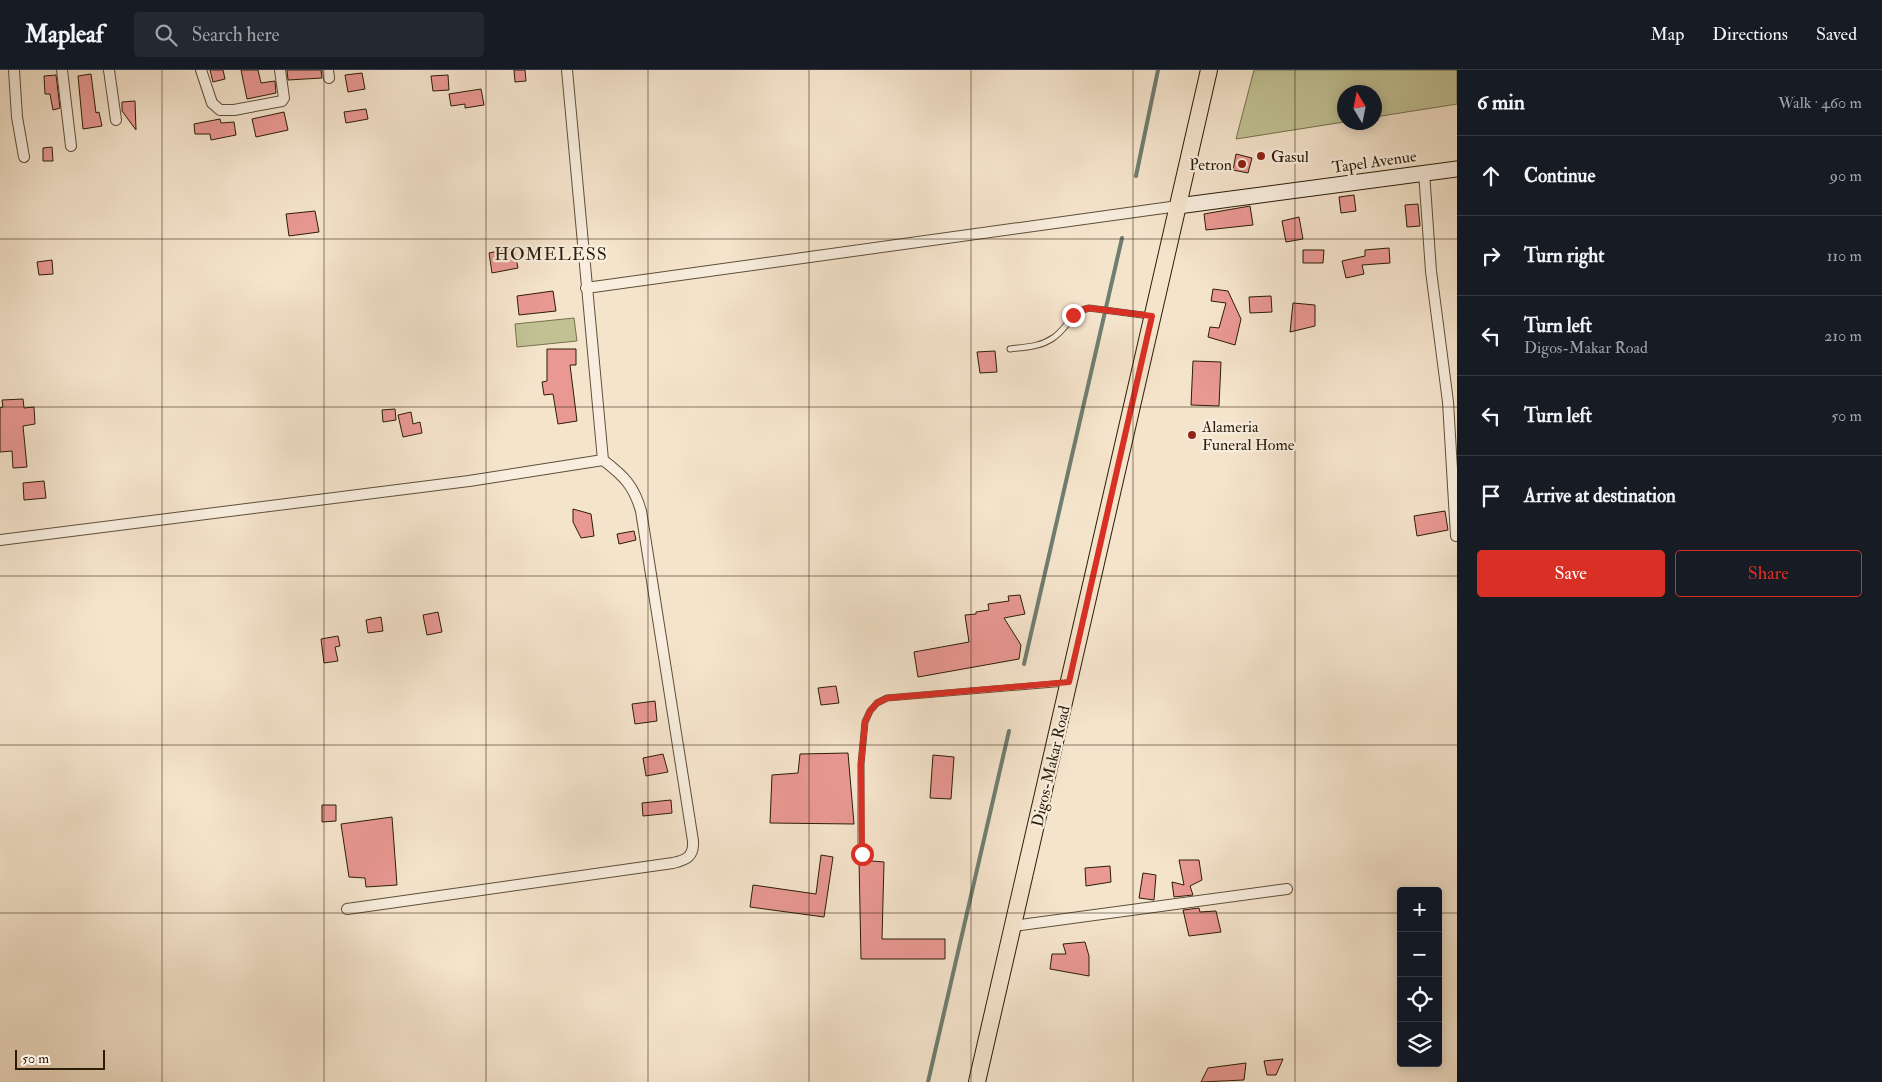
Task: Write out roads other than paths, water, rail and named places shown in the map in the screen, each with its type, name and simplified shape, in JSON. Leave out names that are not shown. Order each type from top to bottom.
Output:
[{"type":"main road","name":"Digos-Makar Road","points":[[978,1082],[1209,70]]},
{"type":"street","points":[[14,70],[17,118],[24,157]]},
{"type":"street","points":[[62,70],[71,146]]},
{"type":"street","points":[[109,70],[116,120]]},
{"type":"street","points":[[202,70],[212,103],[220,110],[234,110],[282,101],[284,98],[280,70]]},
{"type":"street","points":[[567,70],[603,460]]},
{"type":"street","name":"Tapel Avenue","points":[[1178,206],[1457,169]]},
{"type":"street","points":[[1424,172],[1431,271],[1448,402],[1456,536]]},
{"type":"street","points":[[586,288],[1178,206]]},
{"type":"street","points":[[0,540],[469,481],[603,460],[631,484],[642,512],[693,841],[692,854],[687,859],[673,863],[347,909]]},
{"type":"street","points":[[1013,926],[1287,889]]},
{"type":"lane","points":[[1010,349],[1035,346],[1054,338],[1073,315],[1089,308],[1152,316]]},
{"type":"lane","points":[[862,854],[861,764],[865,722],[870,711],[877,703],[887,698],[1069,682]]},
{"type":"waterway","points":[[1136,176],[1158,70]]},
{"type":"waterway","points":[[1024,664],[1122,238]]},
{"type":"waterway","points":[[928,1082],[1009,731]]},
{"type":"place","name":"Gasul","points":[[1261,156]]},
{"type":"place","name":"Petron","points":[[1242,164]]},
{"type":"place","name":"Alameria Funeral Home","points":[[1192,435]]},
{"type":"district","name":"HOMELESS","points":[[551,254]]}]
